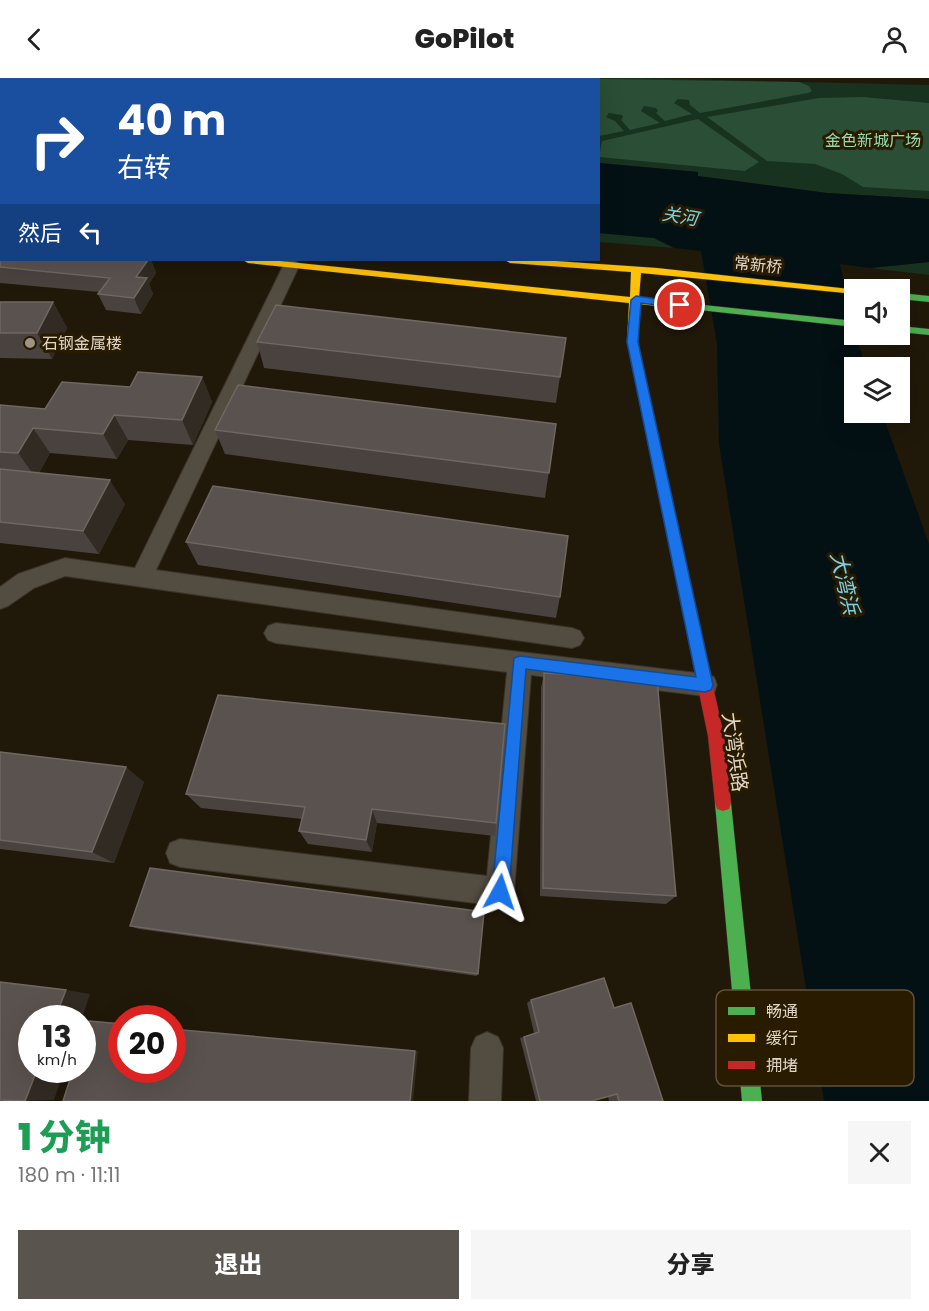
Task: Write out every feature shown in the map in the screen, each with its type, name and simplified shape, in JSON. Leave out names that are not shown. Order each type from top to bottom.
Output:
[{"type":"main road","points":[[259,261],[844,323]]},
{"type":"main road","name":"常新桥","points":[[523,261],[657,271],[844,290]]},
{"type":"main road","name":"大湾浜路","points":[[636,270],[632,342],[716,736],[741,990]]},
{"type":"main road","points":[[910,297],[929,299]]},
{"type":"main road","name":"大湾浜路","points":[[751,1086],[752,1101]]},
{"type":"lane","points":[[141,579],[292,264]]},
{"type":"lane","points":[[0,599],[26,581],[65,567],[572,638]]},
{"type":"lane","points":[[276,633],[705,685]]},
{"type":"lane","points":[[180,853],[500,892],[520,662]]},
{"type":"lane","points":[[484,1101],[487,1048]]},
{"type":"green space","name":"金色新城广场","points":[[600,78],[929,85],[929,199],[827,193],[698,176],[698,172],[600,163]]},
{"type":"green space","points":[[600,79],[799,82],[809,86],[812,91],[700,113],[690,105],[689,100],[678,99],[674,103],[692,114],[665,121],[656,113],[658,111],[656,108],[644,106],[641,111],[660,123],[630,130],[621,120],[622,115],[609,113],[606,117],[615,121],[624,131],[600,136]]},
{"type":"green space","points":[[863,97],[929,103],[929,191],[863,187],[842,174],[815,164],[767,161],[707,117],[819,98]]},
{"type":"green space","points":[[698,119],[759,162],[745,171],[600,157],[602,141]]},
{"type":"green space","points":[[600,233],[654,238],[674,248],[600,242]]},
{"type":"green space","points":[[929,262],[929,275],[870,268]]},
{"type":"water","points":[[600,163],[698,172],[698,176],[827,193],[929,199],[929,262],[870,268],[840,264],[844,283],[844,345],[859,345],[863,357],[844,357],[844,423],[886,423],[929,544],[929,1101],[824,1101],[822,1086],[914,1086],[914,990],[806,990],[719,444],[717,344],[701,251],[674,248],[654,238],[600,233]]},
{"type":"building","points":[[0,261],[147,261],[136,277],[147,278],[134,298],[98,294],[110,278],[0,267]]},
{"type":"building","points":[[0,302],[53,302],[37,333],[0,333]]},
{"type":"building","points":[[276,305],[566,338],[560,377],[257,342]]},
{"type":"building","points":[[138,372],[202,377],[182,420],[114,415],[103,434],[33,428],[18,453],[0,452],[0,405],[45,409],[62,382],[130,387]]},
{"type":"building","points":[[238,385],[556,424],[549,473],[215,430]]},
{"type":"building","points":[[0,469],[110,480],[83,531],[0,522]]},
{"type":"building","points":[[213,486],[568,536],[560,597],[186,542]]},
{"type":"building","points":[[544,673],[657,679],[676,896],[543,888]]},
{"type":"building","points":[[218,695],[505,724],[496,823],[372,809],[366,840],[299,831],[305,807],[186,794]]},
{"type":"building","points":[[0,752],[126,767],[92,852],[0,840]]},
{"type":"building","points":[[150,868],[484,912],[478,974],[130,926]]},
{"type":"building","points":[[604,978],[614,1008],[631,1003],[663,1101],[619,1101],[617,1094],[592,1101],[540,1101],[524,1037],[539,1032],[531,1000]]},
{"type":"building","points":[[0,982],[66,990],[60,1005],[18,1005],[18,1083],[32,1083],[25,1101],[0,1100]]},
{"type":"building","points":[[96,1022],[108,1023],[108,1083],[186,1083],[186,1030],[415,1051],[410,1101],[63,1101],[69,1083],[96,1083]]},
{"type":"traffic: fast","points":[[910,297],[929,299]]},
{"type":"traffic: fast","points":[[694,307],[844,323]]},
{"type":"traffic: fast","points":[[910,330],[929,332]]},
{"type":"traffic: fast","points":[[723,803],[741,990]]},
{"type":"traffic: fast","points":[[751,1086],[752,1101]]},
{"type":"traffic: slow","points":[[257,261],[694,307]]},
{"type":"traffic: slow","points":[[523,261],[657,271],[844,290]]},
{"type":"traffic: slow","points":[[636,270],[632,342],[665,497]]},
{"type":"traffic: jam","points":[[665,497],[716,736],[723,803]]},
{"type":"place","name":"石钢金属楼","points":[[30,343]]},
{"type":"route","points":[[500,892],[520,662],[705,685],[632,342],[636,300],[680,305]]},
{"type":"water label","name":"关河","points":[[680,216]]},
{"type":"water label","name":"大湾浜","points":[[845,583]]}]
